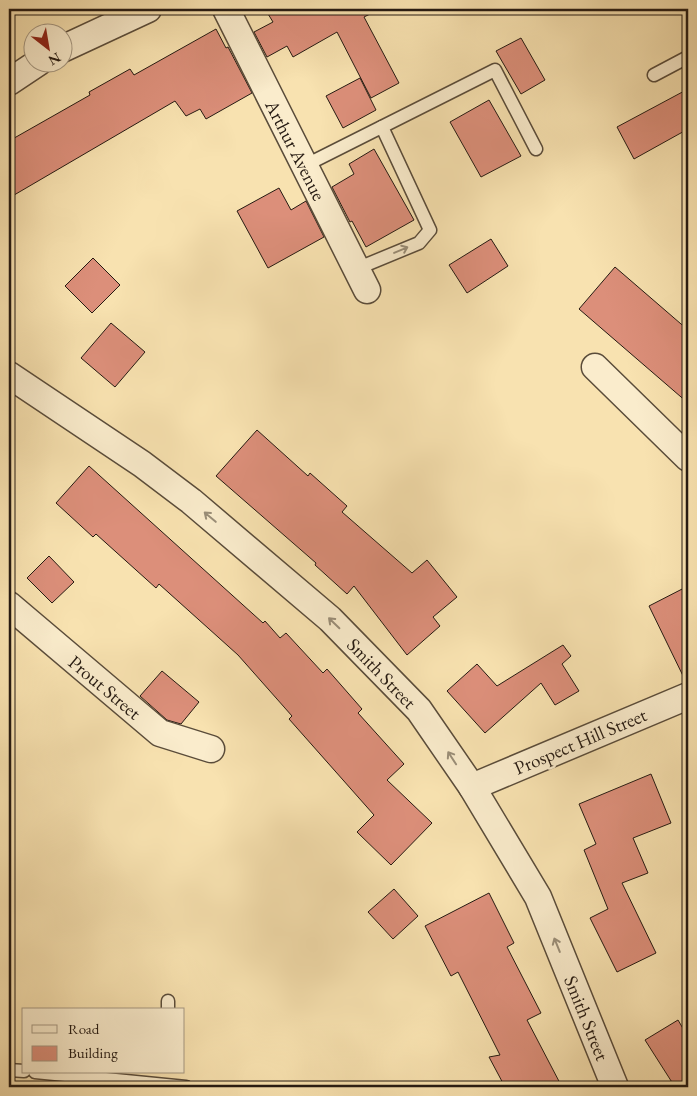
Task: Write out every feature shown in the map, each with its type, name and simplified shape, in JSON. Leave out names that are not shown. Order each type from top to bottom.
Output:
[{"type":"street","points":[[72,44],[148,9]]},
{"type":"street","name":"Arthur Avenue","points":[[226,9],[362,280]]},
{"type":"street","points":[[9,82],[24,72]]},
{"type":"street","points":[[596,367],[688,458]]},
{"type":"street","name":"Smith Street","points":[[9,375],[167,482],[323,613],[419,710],[472,787],[538,898],[615,1087]]},
{"type":"street","name":"Prout Street","points":[[9,605],[160,734],[212,750]]},
{"type":"street","name":"Prospect Hill Street","points":[[472,787],[688,696]]},
{"type":"lane","points":[[654,75],[688,57]]},
{"type":"lane","points":[[304,166],[495,70],[504,84],[536,149]]},
{"type":"lane","points":[[362,280],[419,243],[430,230],[382,127]]},
{"type":"lane","points":[[9,1070],[22,1071]]},
{"type":"lane","points":[[64,1074],[162,1081],[186,1087]]},
{"type":"building","points":[[265,9],[380,9],[364,17],[399,83],[371,98],[337,32],[293,57],[287,46],[267,57],[254,32],[273,22]]},
{"type":"building","points":[[216,29],[226,48],[228,47],[252,93],[206,119],[200,109],[186,116],[175,101],[9,198],[9,141],[90,95],[89,92],[130,69],[134,75]]},
{"type":"building","points":[[521,38],[545,80],[521,94],[496,51]]},
{"type":"building","points":[[360,78],[376,110],[343,128],[326,96]]},
{"type":"building","points":[[688,89],[688,129],[634,159],[617,127]]},
{"type":"building","points":[[489,100],[521,156],[481,177],[450,122]]},
{"type":"building","points":[[374,149],[414,220],[366,247],[352,221],[350,222],[332,187],[354,174],[349,164]]},
{"type":"building","points":[[279,188],[291,210],[306,201],[324,237],[268,268],[237,211]]},
{"type":"building","points":[[491,239],[508,266],[467,293],[449,265]]},
{"type":"building","points":[[93,258],[120,285],[92,313],[65,286]]},
{"type":"building","points":[[615,267],[688,330],[688,403],[579,309]]},
{"type":"building","points":[[111,323],[145,352],[115,387],[81,358]]},
{"type":"building","points":[[257,430],[308,476],[310,473],[347,506],[342,512],[412,573],[427,560],[457,597],[433,617],[440,626],[407,655],[354,586],[347,594],[315,565],[316,563],[216,476]]},
{"type":"building","points":[[89,466],[263,623],[265,621],[280,638],[286,633],[323,673],[327,669],[362,709],[358,713],[404,764],[387,780],[432,823],[391,865],[357,832],[374,815],[289,719],[292,716],[238,655],[159,584],[156,588],[96,534],[93,537],[56,503]]},
{"type":"building","points":[[49,556],[74,582],[52,603],[27,578]]},
{"type":"building","points":[[688,586],[688,681],[686,682],[649,606]]},
{"type":"building","points":[[563,645],[571,656],[562,664],[579,691],[555,705],[541,683],[485,733],[447,691],[477,664],[497,686]]},
{"type":"building","points":[[162,671],[199,702],[181,724],[167,720],[140,696]]},
{"type":"building","points":[[651,774],[671,823],[633,838],[648,873],[622,883],[656,953],[617,972],[590,918],[608,909],[584,850],[596,844],[579,804]]},
{"type":"building","points":[[394,889],[418,916],[393,939],[368,912]]},
{"type":"building","points":[[489,893],[514,943],[507,947],[541,1013],[527,1020],[562,1087],[505,1087],[489,1057],[500,1055],[458,972],[451,976],[425,926]]},
{"type":"building","points":[[678,1020],[688,1037],[688,1087],[675,1087],[645,1040]]}]
